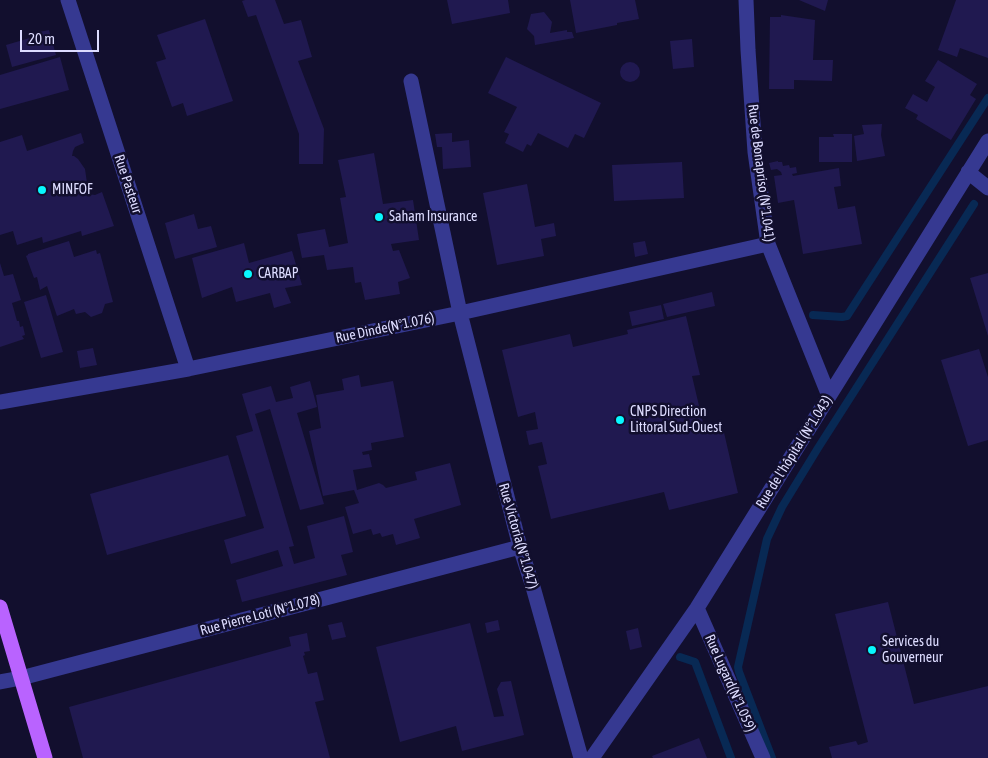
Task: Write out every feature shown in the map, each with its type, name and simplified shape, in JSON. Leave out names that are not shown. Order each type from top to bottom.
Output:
[{"type":"main road","points":[[0,607],[45,758]]},
{"type":"street","name":"Rue Pasteur","points":[[68,0],[188,369]]},
{"type":"street","name":"Rue de Bonapriso (N°1.041)","points":[[746,0],[755,152],[768,244],[829,396]]},
{"type":"street","name":"Rue Victoria(N°1.047)","points":[[410,81],[460,313],[520,547],[533,586],[581,758]]},
{"type":"street","name":"Rue de l'hôpital (N°1.043)","points":[[592,758],[697,608],[988,141]]},
{"type":"street","points":[[968,172],[988,188]]},
{"type":"street","name":"Rue Dinde(N°1.076)","points":[[0,402],[188,369],[460,313],[768,244]]},
{"type":"street","name":"Rue Pierre Loti (N°1.078)","points":[[0,682],[520,547]]},
{"type":"street","name":"Rue Lugard(N°1.059)","points":[[697,608],[763,758]]},
{"type":"building","points":[[275,0],[284,24],[301,20],[312,57],[298,61],[324,129],[323,164],[299,164],[299,134],[256,15],[248,17],[242,1]]},
{"type":"building","points":[[447,0],[508,0],[510,13],[452,24]]},
{"type":"building","points":[[570,0],[635,0],[639,19],[576,33]]},
{"type":"building","points":[[799,0],[828,0],[825,11]]},
{"type":"building","points":[[956,0],[988,0],[988,58],[960,48],[957,57],[938,50]]},
{"type":"building","points":[[544,12],[552,22],[550,33],[567,30],[567,32],[572,32],[574,38],[535,45],[534,36],[527,29],[531,14]]},
{"type":"building","points":[[781,15],[815,20],[813,60],[833,60],[832,81],[794,80],[794,89],[769,89],[770,17],[781,17]]},
{"type":"building","points":[[205,19],[233,101],[187,116],[183,103],[172,107],[156,62],[166,59],[157,35]]},
{"type":"building","points":[[49,30],[56,55],[12,67],[6,45],[40,35],[39,32]]},
{"type":"building","points":[[692,39],[694,67],[673,69],[670,41]]},
{"type":"building","points":[[60,57],[69,90],[0,109],[0,75]]},
{"type":"building","points":[[506,57],[601,103],[584,138],[575,134],[568,148],[538,133],[531,146],[527,144],[523,152],[505,143],[509,134],[504,132],[517,107],[488,93]]},
{"type":"building","points":[[938,60],[977,84],[970,95],[976,99],[951,140],[916,119],[918,115],[905,108],[913,94],[927,102],[935,87],[925,81]]},
{"type":"building","points":[[630,62],[637,65],[640,72],[637,79],[630,82],[623,79],[620,72],[623,65]]},
{"type":"building","points":[[882,124],[881,135],[885,156],[857,161],[854,136],[864,134],[862,125]]},
{"type":"building","name":"MINFOF","points":[[81,133],[84,143],[75,147],[72,156],[78,159],[85,169],[87,183],[86,187],[83,188],[88,194],[95,195],[102,192],[114,226],[82,236],[81,231],[43,243],[42,237],[17,245],[13,231],[0,235],[0,142],[22,135],[27,151]]},
{"type":"building","points":[[452,133],[452,142],[469,140],[471,167],[443,169],[442,147],[437,147],[435,134]]},
{"type":"building","points":[[833,134],[852,134],[852,162],[819,162],[819,137],[834,137]]},
{"type":"building","name":"Saham Insurance","points":[[374,153],[383,204],[413,200],[419,240],[391,244],[393,251],[399,250],[410,278],[398,282],[400,294],[365,300],[361,282],[355,283],[353,267],[327,270],[324,255],[302,258],[297,234],[325,229],[329,247],[348,243],[340,198],[346,197],[338,160]]},
{"type":"building","points":[[682,162],[684,198],[614,201],[612,165]]},
{"type":"building","points":[[782,162],[783,166],[796,167],[797,173],[792,174],[793,176],[839,168],[841,186],[834,187],[838,209],[855,206],[862,244],[803,254],[794,200],[778,203],[774,176],[782,175],[777,169],[771,170],[769,163]]},
{"type":"building","points":[[527,184],[535,227],[554,223],[556,236],[541,239],[544,256],[497,265],[483,193]]},
{"type":"building","points":[[194,214],[198,229],[211,226],[217,247],[175,259],[165,223]]},
{"type":"building","points":[[69,241],[74,257],[96,250],[97,254],[100,253],[113,302],[105,304],[102,313],[91,317],[85,312],[76,314],[74,309],[57,316],[47,286],[40,290],[37,277],[34,278],[26,256]]},
{"type":"building","points":[[645,241],[648,254],[635,257],[633,243]]},
{"type":"building","name":"CARBAP","points":[[244,243],[249,263],[292,251],[302,285],[285,288],[291,303],[274,308],[270,293],[236,302],[232,287],[202,298],[192,258]]},
{"type":"building","points":[[0,263],[4,276],[13,274],[21,300],[12,303],[17,321],[19,321],[20,327],[23,326],[25,335],[22,336],[24,339],[0,347]]},
{"type":"building","points":[[988,273],[988,336],[970,278]]},
{"type":"building","points":[[712,292],[715,306],[667,317],[663,304]]},
{"type":"building","points":[[46,295],[63,352],[41,358],[24,302]]},
{"type":"building","points":[[661,305],[664,319],[632,326],[629,312]]},
{"type":"building","points":[[686,316],[700,375],[692,376],[704,427],[722,424],[738,493],[669,510],[664,492],[551,519],[538,466],[547,464],[542,442],[529,445],[526,431],[538,429],[535,412],[518,417],[502,350],[570,334],[573,347],[628,334],[627,330]]},
{"type":"building","points":[[93,348],[97,365],[80,368],[77,351]]},
{"type":"building","points":[[979,349],[988,377],[988,440],[968,446],[941,360]]},
{"type":"building","points":[[359,375],[361,387],[393,381],[404,437],[371,443],[372,450],[362,452],[363,455],[369,454],[372,467],[353,470],[357,490],[379,483],[386,488],[417,480],[415,472],[450,463],[461,505],[414,519],[420,538],[396,545],[393,534],[382,537],[380,533],[373,535],[371,529],[353,534],[345,507],[359,503],[354,490],[323,496],[309,431],[321,428],[316,395],[344,390],[342,379]]},
{"type":"building","points":[[310,381],[317,407],[297,413],[324,504],[300,510],[270,409],[255,414],[294,546],[289,547],[294,564],[315,558],[307,526],[344,516],[353,552],[341,555],[347,575],[242,602],[236,580],[283,566],[278,550],[231,564],[224,540],[264,528],[236,436],[253,431],[242,394],[271,386],[276,402],[293,398],[290,387]]},
{"type":"building","points":[[228,455],[246,516],[107,555],[90,494]]},
{"type":"building","name":"Services du Gouverneur","points":[[888,602],[914,704],[988,686],[988,758],[832,758],[829,747],[856,741],[858,745],[868,742],[835,614]]},
{"type":"building","points":[[498,620],[500,630],[487,633],[485,623]]},
{"type":"building","points":[[342,622],[346,637],[332,640],[328,625]]},
{"type":"building","points":[[470,623],[494,717],[504,716],[497,689],[501,682],[511,681],[524,735],[462,751],[456,726],[400,742],[376,647]]},
{"type":"building","points":[[638,628],[642,647],[630,650],[626,631]]},
{"type":"building","points":[[307,633],[310,651],[304,652],[305,655],[303,656],[308,674],[317,672],[324,700],[315,702],[330,758],[83,758],[69,707],[291,646],[289,637]]},
{"type":"building","points":[[699,738],[707,758],[653,758],[652,756]]},
{"type":"waterway","points":[[813,315],[847,316],[988,98]]},
{"type":"waterway","points":[[772,758],[738,667],[767,539],[782,507],[818,448],[974,204]]},
{"type":"waterway","points":[[680,657],[695,662],[731,758]]},
{"type":"place","name":"MINFOF","points":[[42,190]]},
{"type":"place","name":"Saham Insurance","points":[[379,217]]},
{"type":"place","name":"CARBAP","points":[[248,274]]},
{"type":"place","name":"CNPS Direction Littoral Sud-Ouest","points":[[620,420]]},
{"type":"place","name":"Services du Gouverneur","points":[[872,650]]}]
